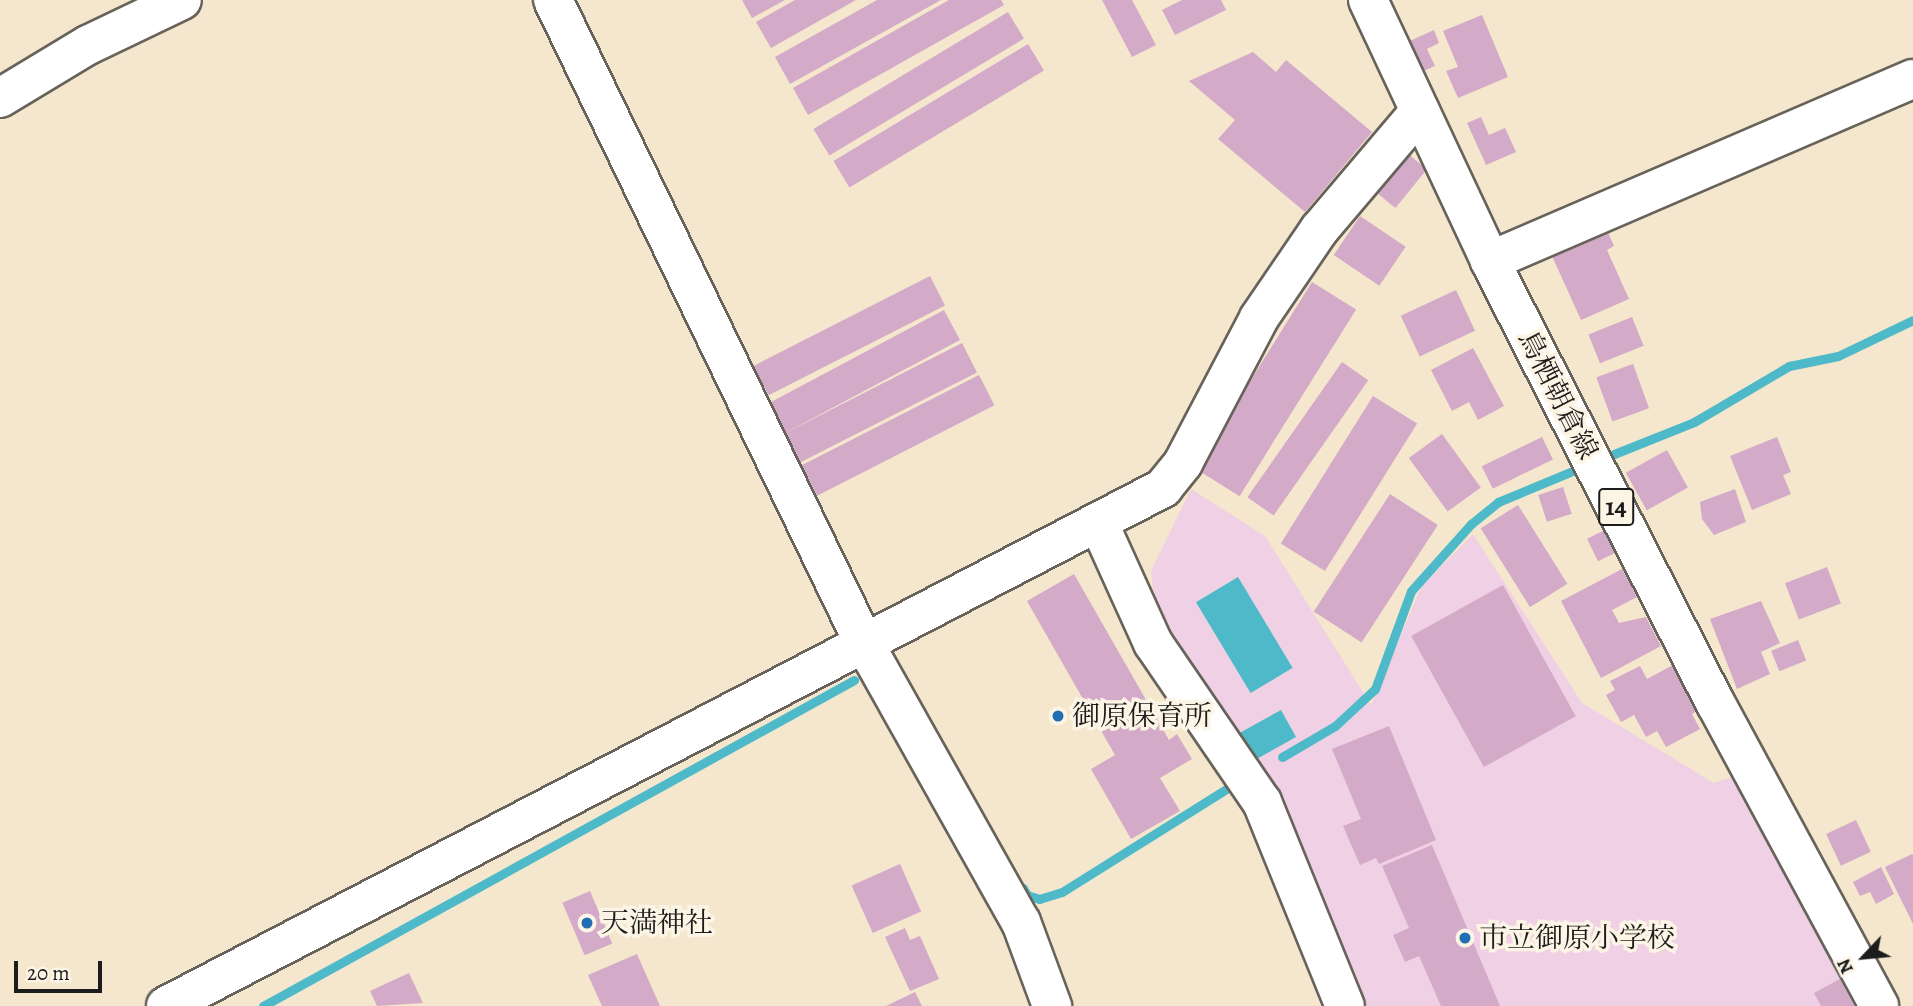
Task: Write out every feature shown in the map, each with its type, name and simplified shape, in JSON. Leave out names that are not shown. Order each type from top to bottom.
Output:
[{"type":"street","points":[[0,98],[88,45],[182,0]]},
{"type":"street","points":[[553,0],[863,641],[1021,922],[1052,1006]]},
{"type":"street","name":"鳥栖朝倉線","points":[[1368,0],[1490,261],[1716,704],[1879,1006]]},
{"type":"street","points":[[1490,261],[1913,79]]},
{"type":"street","points":[[166,1006],[863,641],[1099,524],[1163,488],[1183,463],[1267,307],[1320,230],[1420,111]]},
{"type":"street","points":[[1099,524],[1153,643],[1262,802],[1345,1006]]},
{"type":"shaded area","points":[[1191,489],[1265,536],[1371,705],[1421,587],[1473,534],[1582,703],[1714,783],[1731,777],[1861,1006],[1355,1006],[1156,614],[1151,571]]},
{"type":"water","points":[[1238,577],[1293,668],[1251,693],[1196,602]]},
{"type":"water","points":[[1281,710],[1296,737],[1255,760],[1240,733]]},
{"type":"building","points":[[742,0],[785,0],[752,18]]},
{"type":"building","points":[[795,0],[856,0],[771,48],[756,22]]},
{"type":"building","points":[[877,0],[941,0],[790,84],[775,57]]},
{"type":"building","points":[[949,0],[1001,0],[1004,5],[808,115],[793,88]]},
{"type":"building","points":[[1102,0],[1132,0],[1156,45],[1132,57]]},
{"type":"building","points":[[1182,0],[1221,0],[1226,10],[1175,35],[1162,10]]},
{"type":"building","points":[[1008,12],[1024,39],[829,155],[813,129]]},
{"type":"building","points":[[1482,15],[1508,77],[1458,98],[1446,71],[1458,67],[1443,31]]},
{"type":"building","points":[[1434,30],[1439,43],[1427,49],[1435,66],[1414,75],[1401,45]]},
{"type":"building","points":[[1028,44],[1044,71],[849,187],[833,161]]},
{"type":"building","points":[[1253,52],[1276,72],[1286,60],[1372,132],[1305,212],[1218,139],[1235,120],[1189,81]]},
{"type":"building","points":[[1481,117],[1489,135],[1505,128],[1516,152],[1486,165],[1467,123]]},
{"type":"building","points":[[1402,149],[1427,169],[1395,208],[1371,188]]},
{"type":"building","points":[[1360,216],[1406,247],[1379,286],[1334,255]]},
{"type":"building","points":[[1602,218],[1614,246],[1607,250],[1629,299],[1581,320],[1546,243]]},
{"type":"building","points":[[930,276],[945,305],[769,395],[754,366]]},
{"type":"building","points":[[1312,282],[1356,310],[1240,496],[1195,469]]},
{"type":"building","points":[[1456,290],[1475,331],[1420,357],[1401,316]]},
{"type":"building","points":[[944,310],[960,340],[785,433],[769,403]]},
{"type":"building","points":[[1632,317],[1644,346],[1600,363],[1588,335]]},
{"type":"building","points":[[962,343],[977,372],[800,463],[785,433]]},
{"type":"building","points":[[1473,348],[1504,406],[1478,420],[1469,402],[1452,411],[1431,370]]},
{"type":"building","points":[[1342,362],[1368,380],[1274,516],[1247,497]]},
{"type":"building","points":[[1633,364],[1649,408],[1612,422],[1596,377]]},
{"type":"building","points":[[979,375],[994,405],[817,496],[802,465]]},
{"type":"building","points":[[1373,396],[1417,424],[1325,571],[1281,544]]},
{"type":"building","points":[[1442,434],[1481,487],[1448,511],[1409,458]]},
{"type":"building","points":[[1542,437],[1553,459],[1493,489],[1482,466]]},
{"type":"building","points":[[1777,437],[1791,472],[1783,475],[1791,494],[1752,510],[1730,456]]},
{"type":"building","points":[[1667,450],[1688,488],[1647,510],[1626,473]]},
{"type":"building","points":[[1563,487],[1572,514],[1547,522],[1538,495]]},
{"type":"building","points":[[1735,489],[1746,522],[1714,535],[1702,519],[1700,502]]},
{"type":"building","points":[[1390,494],[1438,525],[1362,642],[1314,611]]},
{"type":"building","points":[[1518,505],[1567,584],[1530,607],[1481,528]]},
{"type":"building","points":[[1605,530],[1616,552],[1598,561],[1587,539]]},
{"type":"building","points":[[1827,567],[1841,603],[1799,620],[1785,583]]},
{"type":"building","points":[[1622,569],[1637,597],[1612,610],[1619,623],[1646,617],[1661,646],[1601,678],[1561,601]]},
{"type":"building","points":[[1074,574],[1169,740],[1177,734],[1192,759],[1160,778],[1180,811],[1131,839],[1091,769],[1115,755],[1027,601]]},
{"type":"building","points":[[1503,585],[1576,716],[1484,767],[1411,636]]},
{"type":"building","points":[[1761,601],[1780,643],[1761,652],[1770,674],[1737,689],[1710,619]]},
{"type":"building","points":[[1798,640],[1806,660],[1779,671],[1771,651]]},
{"type":"building","points":[[1673,665],[1697,711],[1692,714],[1700,729],[1666,747],[1657,731],[1646,737],[1634,715],[1621,722],[1606,695],[1615,690],[1610,681],[1640,666],[1647,679]]},
{"type":"building","points":[[1389,726],[1436,840],[1379,864],[1376,858],[1360,865],[1343,826],[1361,819],[1332,749]]},
{"type":"building","points":[[1856,820],[1871,852],[1841,866],[1826,834]]},
{"type":"building","points":[[1432,845],[1500,1006],[1441,1006],[1419,956],[1405,962],[1393,935],[1409,928],[1382,866]]},
{"type":"building","points":[[1913,855],[1913,924],[1885,867]]},
{"type":"building","points":[[900,864],[921,912],[873,933],[852,886]]},
{"type":"building","points":[[1881,867],[1894,894],[1876,904],[1870,892],[1860,896],[1853,882]]},
{"type":"building","name":"天満神社","points":[[590,891],[612,943],[585,955],[562,903]]},
{"type":"building","points":[[905,928],[910,940],[920,936],[939,979],[910,991],[885,937]]},
{"type":"building","points":[[637,954],[660,1006],[602,1006],[588,975]]},
{"type":"building","points":[[409,973],[423,1003],[377,1006],[370,991]]},
{"type":"building","points":[[1840,979],[1854,1006],[1821,1006],[1814,993]]},
{"type":"building","points":[[915,992],[922,1006],[886,1006]]},
{"type":"waterway","points":[[1614,454],[1694,422],[1789,366],[1838,356],[1913,320]]},
{"type":"waterway","points":[[1282,757],[1335,726],[1375,689],[1411,591],[1471,524],[1498,502],[1575,470]]},
{"type":"waterway","points":[[263,1006],[854,680]]},
{"type":"waterway","points":[[1023,888],[1027,895],[1039,899],[1062,892],[1228,788]]},
{"type":"place","name":"御原保育所","points":[[1058,716]]},
{"type":"place","name":"天満神社","points":[[587,923]]},
{"type":"place","name":"市立御原小学校","points":[[1465,938]]}]
